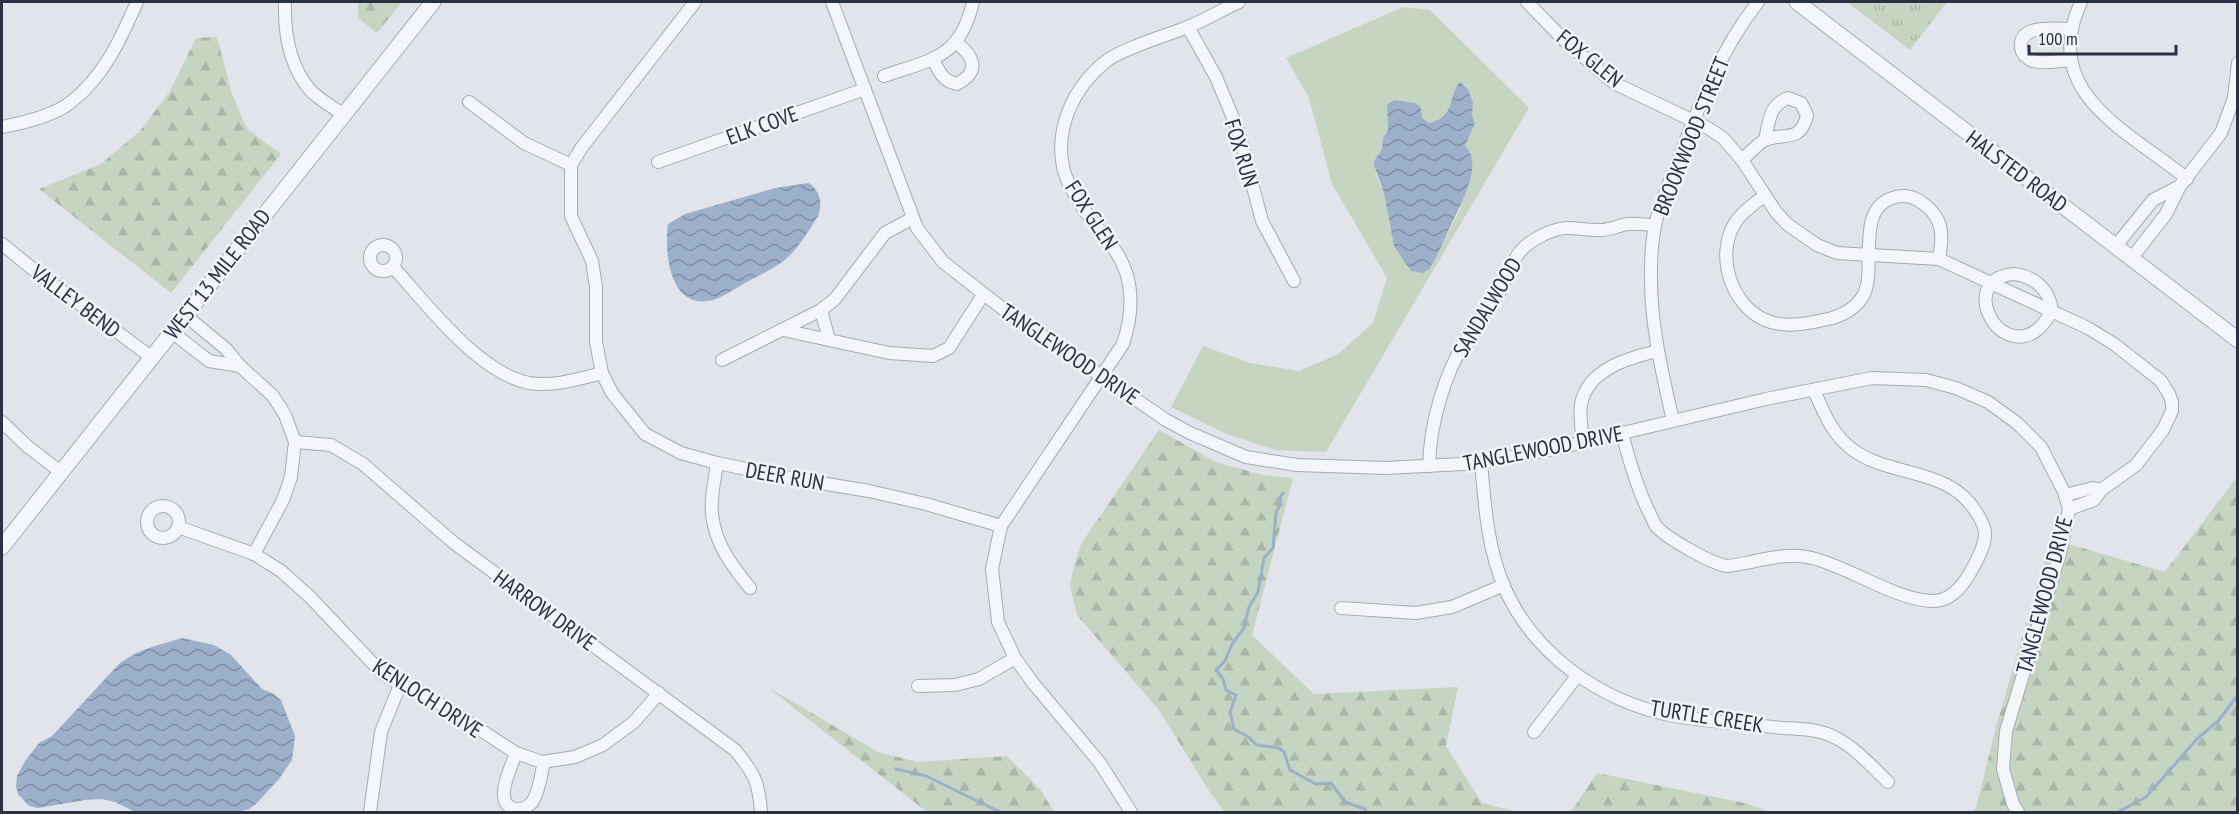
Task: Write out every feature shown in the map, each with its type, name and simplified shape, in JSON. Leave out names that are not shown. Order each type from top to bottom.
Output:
[{"type":"street","points":[[2,127],[30,122],[70,103],[97,76],[119,43],[137,2]]},
{"type":"street","points":[[285,2],[285,33],[296,68],[311,91],[344,115]]},
{"type":"street","name":"WEST 13 MILE ROAD","points":[[2,547],[433,2]]},
{"type":"street","points":[[469,102],[524,143],[571,165],[582,147],[694,2]]},
{"type":"street","name":"TANGLEWOOD DRIVE","points":[[832,2],[917,228],[943,262],[984,295],[1166,420],[1246,457],[1297,465],[1386,468],[1481,464],[1872,378],[1926,380],[1956,388],[1988,402],[2017,423],[2041,447],[2065,495],[2068,509],[2060,553],[2006,731],[2004,769],[2013,804],[2018,813]]},
{"type":"street","points":[[884,75],[933,59],[957,43],[973,2]]},
{"type":"street","name":"FOX GLEN","points":[[1001,526],[1123,344],[1130,323],[1130,292],[1119,256],[1084,210],[1063,169],[1062,130],[1071,105],[1080,88],[1106,61],[1188,27],[1239,2]]},
{"type":"street","name":"FOX GLEN","points":[[1527,2],[1565,41],[1614,82],[1723,138],[1742,160],[1776,212],[1787,224],[1817,246],[1837,253],[1869,256]]},
{"type":"street","name":"BROOKWOOD STREET","points":[[1673,421],[1658,351],[1652,307],[1651,269],[1655,225],[1693,121],[1731,39],[1758,2]]},
{"type":"street","name":"HALSTED ROAD","points":[[1797,2],[2238,340]]},
{"type":"street","points":[[2081,2],[2072,29],[2071,60],[2085,95],[2103,115],[2183,182]]},
{"type":"street","name":"FOX RUN","points":[[1188,27],[1216,77],[1238,130],[1262,221],[1294,280]]},
{"type":"street","points":[[2071,60],[2034,62],[2022,53],[2020,45],[2027,32],[2036,29],[2072,29]]},
{"type":"street","points":[[933,59],[948,82],[957,84],[963,81],[973,66],[972,58],[957,43]]},
{"type":"street","points":[[2131,259],[2166,214],[2183,182],[2211,148],[2229,116],[2234,98],[2238,63]]},
{"type":"street","name":"ELK COVE","points":[[658,162],[865,89]]},
{"type":"street","points":[[1742,160],[1765,140]]},
{"type":"street","name":"DEER RUN","points":[[571,165],[571,216],[592,261],[596,287],[596,342],[602,373],[612,393],[645,434],[681,453],[717,463],[869,491],[926,504],[1001,526]]},
{"type":"street","points":[[2115,247],[2153,201],[2183,182]]},
{"type":"street","points":[[1765,195],[1743,213],[1734,224],[1726,250],[1730,278],[1736,295],[1764,320],[1777,324],[1809,324],[1848,312],[1864,295],[1867,285],[1868,237],[1872,219],[1880,207],[1891,198],[1902,195],[1914,198],[1924,203],[1936,216],[1942,238],[1939,259]]},
{"type":"street","points":[[722,360],[821,310],[835,299],[885,233],[913,218]]},
{"type":"street","name":"SANDALWOOD","points":[[1429,466],[1430,448],[1439,405],[1454,361],[1467,337],[1500,291],[1517,253],[1545,234],[1570,226],[1602,230],[1628,224],[1655,225]]},
{"type":"street","name":"VALLEY BEND","points":[[2,244],[151,357]]},
{"type":"street","points":[[1869,256],[1939,259],[2088,328],[2114,344],[2161,381],[2169,394],[2172,411],[2163,430],[2136,465],[2101,490],[2094,500],[2068,509]]},
{"type":"street","points":[[393,267],[445,325],[490,366],[503,373],[530,383],[566,382],[602,373]]},
{"type":"street","points":[[2015,274],[2028,278],[2048,293],[2052,311],[2039,329],[2025,336],[2014,336],[2002,331],[1990,320],[1986,310],[1985,298],[1991,283],[2003,275],[2015,274]]},
{"type":"street","points":[[783,330],[889,354],[933,356],[949,348],[984,295]]},
{"type":"street","points":[[821,310],[829,340]]},
{"type":"street","points":[[185,315],[226,349],[240,366],[273,396],[285,415],[295,442],[291,477],[286,492],[254,554]]},
{"type":"street","points":[[172,332],[209,361],[240,366]]},
{"type":"street","points":[[1583,442],[1580,406],[1590,384],[1605,370],[1626,359],[1658,351]]},
{"type":"street","points":[[1622,433],[1637,488],[1656,526],[1678,543],[1705,558],[1727,566],[1775,557],[1811,557],[1911,596],[1933,601],[1943,599],[1961,588],[1978,558],[1986,535],[1973,506],[1955,488],[1925,475],[1879,464],[1853,450],[1837,436],[1826,420],[1814,390]]},
{"type":"street","points":[[2,422],[19,439],[62,472]]},
{"type":"street","name":"HARROW DRIVE","points":[[295,442],[330,446],[363,464],[454,543],[735,750],[753,772],[760,796],[761,813]]},
{"type":"street","points":[[717,463],[712,514],[718,539],[729,562],[750,588]]},
{"type":"street","name":"TURTLE CREEK","points":[[1481,464],[1486,524],[1504,585],[1524,621],[1555,658],[1577,676],[1633,704],[1673,716],[1810,730],[1836,737],[1888,782]]},
{"type":"street","points":[[2065,495],[2093,488],[2101,490]]},
{"type":"street","points":[[1001,526],[992,569],[998,622],[1015,658],[1033,683],[1101,763],[1131,813]]},
{"type":"street","name":"KENLOCH DRIVE","points":[[178,527],[254,554],[281,571],[310,597],[381,672],[400,685],[425,694],[516,753],[544,762],[575,757],[603,745],[634,722],[659,693]]},
{"type":"street","points":[[1341,608],[1416,614],[1452,607],[1504,585]]},
{"type":"street","points":[[918,686],[955,685],[979,679],[1015,658]]},
{"type":"street","points":[[1534,732],[1577,676]]},
{"type":"street","points":[[370,813],[381,732],[400,685]]},
{"type":"street","points":[[516,753],[503,792],[504,800],[509,806],[518,810],[529,807],[535,798],[544,762]]},
{"type":"green space","points":[[358,2],[402,2],[377,33],[358,18]]},
{"type":"green space","points":[[1847,2],[1947,2],[1910,50]]},
{"type":"green space","points":[[1403,7],[1430,10],[1529,108],[1326,452],[1275,450],[1224,433],[1171,407],[1203,346],[1250,363],[1299,371],[1338,354],[1373,323],[1387,278],[1332,184],[1309,98],[1286,58]],"holes":[[[1465,85],[1473,103],[1472,115],[1475,121],[1465,142],[1471,175],[1459,212],[1429,269],[1423,273],[1409,269],[1394,246],[1384,193],[1377,178],[1374,161],[1382,149],[1383,138],[1388,130],[1387,113],[1394,100],[1418,105],[1421,107],[1422,118],[1429,123],[1435,121],[1445,114],[1456,86]]]},
{"type":"green space","points":[[217,37],[232,94],[247,129],[281,154],[171,293],[39,189],[101,164],[140,131],[170,91],[196,38]]},
{"type":"green space","points":[[1159,430],[1216,462],[1263,475],[1293,478],[1252,635],[1314,694],[1458,687],[1446,746],[1482,803],[1518,812],[1225,812],[1209,791],[1159,710],[1077,615],[1070,586],[1081,544]]},
{"type":"green space","points":[[2237,477],[2237,812],[1971,812],[1976,808],[1997,723],[2051,539],[2165,572]]},
{"type":"green space","points":[[766,686],[878,752],[918,762],[1007,756],[1040,789],[1054,812],[927,812]]},
{"type":"green space","points":[[1597,773],[1745,803],[1770,812],[1571,812]]},
{"type":"water","points":[[1460,82],[1468,89],[1473,103],[1472,115],[1475,123],[1465,146],[1470,153],[1472,173],[1436,258],[1429,269],[1423,273],[1411,271],[1394,246],[1384,193],[1374,165],[1388,130],[1387,105],[1394,100],[1415,103],[1421,107],[1422,118],[1429,123],[1438,120],[1448,110]]},
{"type":"water","points":[[809,183],[818,194],[820,211],[800,243],[783,261],[713,300],[695,301],[677,286],[669,262],[668,224],[685,214],[775,188]]},
{"type":"water","points":[[182,638],[214,645],[231,655],[262,689],[281,700],[295,736],[292,760],[279,779],[256,804],[238,812],[135,812],[115,802],[102,799],[38,808],[29,806],[18,794],[17,776],[39,743],[52,736],[119,664],[141,651]]},
{"type":"waterway","points":[[1283,493],[1280,498],[1281,504],[1276,512],[1273,548],[1264,558],[1258,592],[1249,607],[1244,628],[1232,644],[1225,661],[1216,670],[1223,679],[1226,690],[1236,695],[1230,712],[1234,729],[1257,745],[1279,748],[1284,752],[1290,770],[1316,784],[1331,783],[1345,802],[1365,809],[1366,812]]},
{"type":"waterway","points":[[2118,812],[2146,797],[2197,739],[2218,721],[2238,695]]},
{"type":"waterway","points":[[896,769],[926,776],[1000,812]]}]
